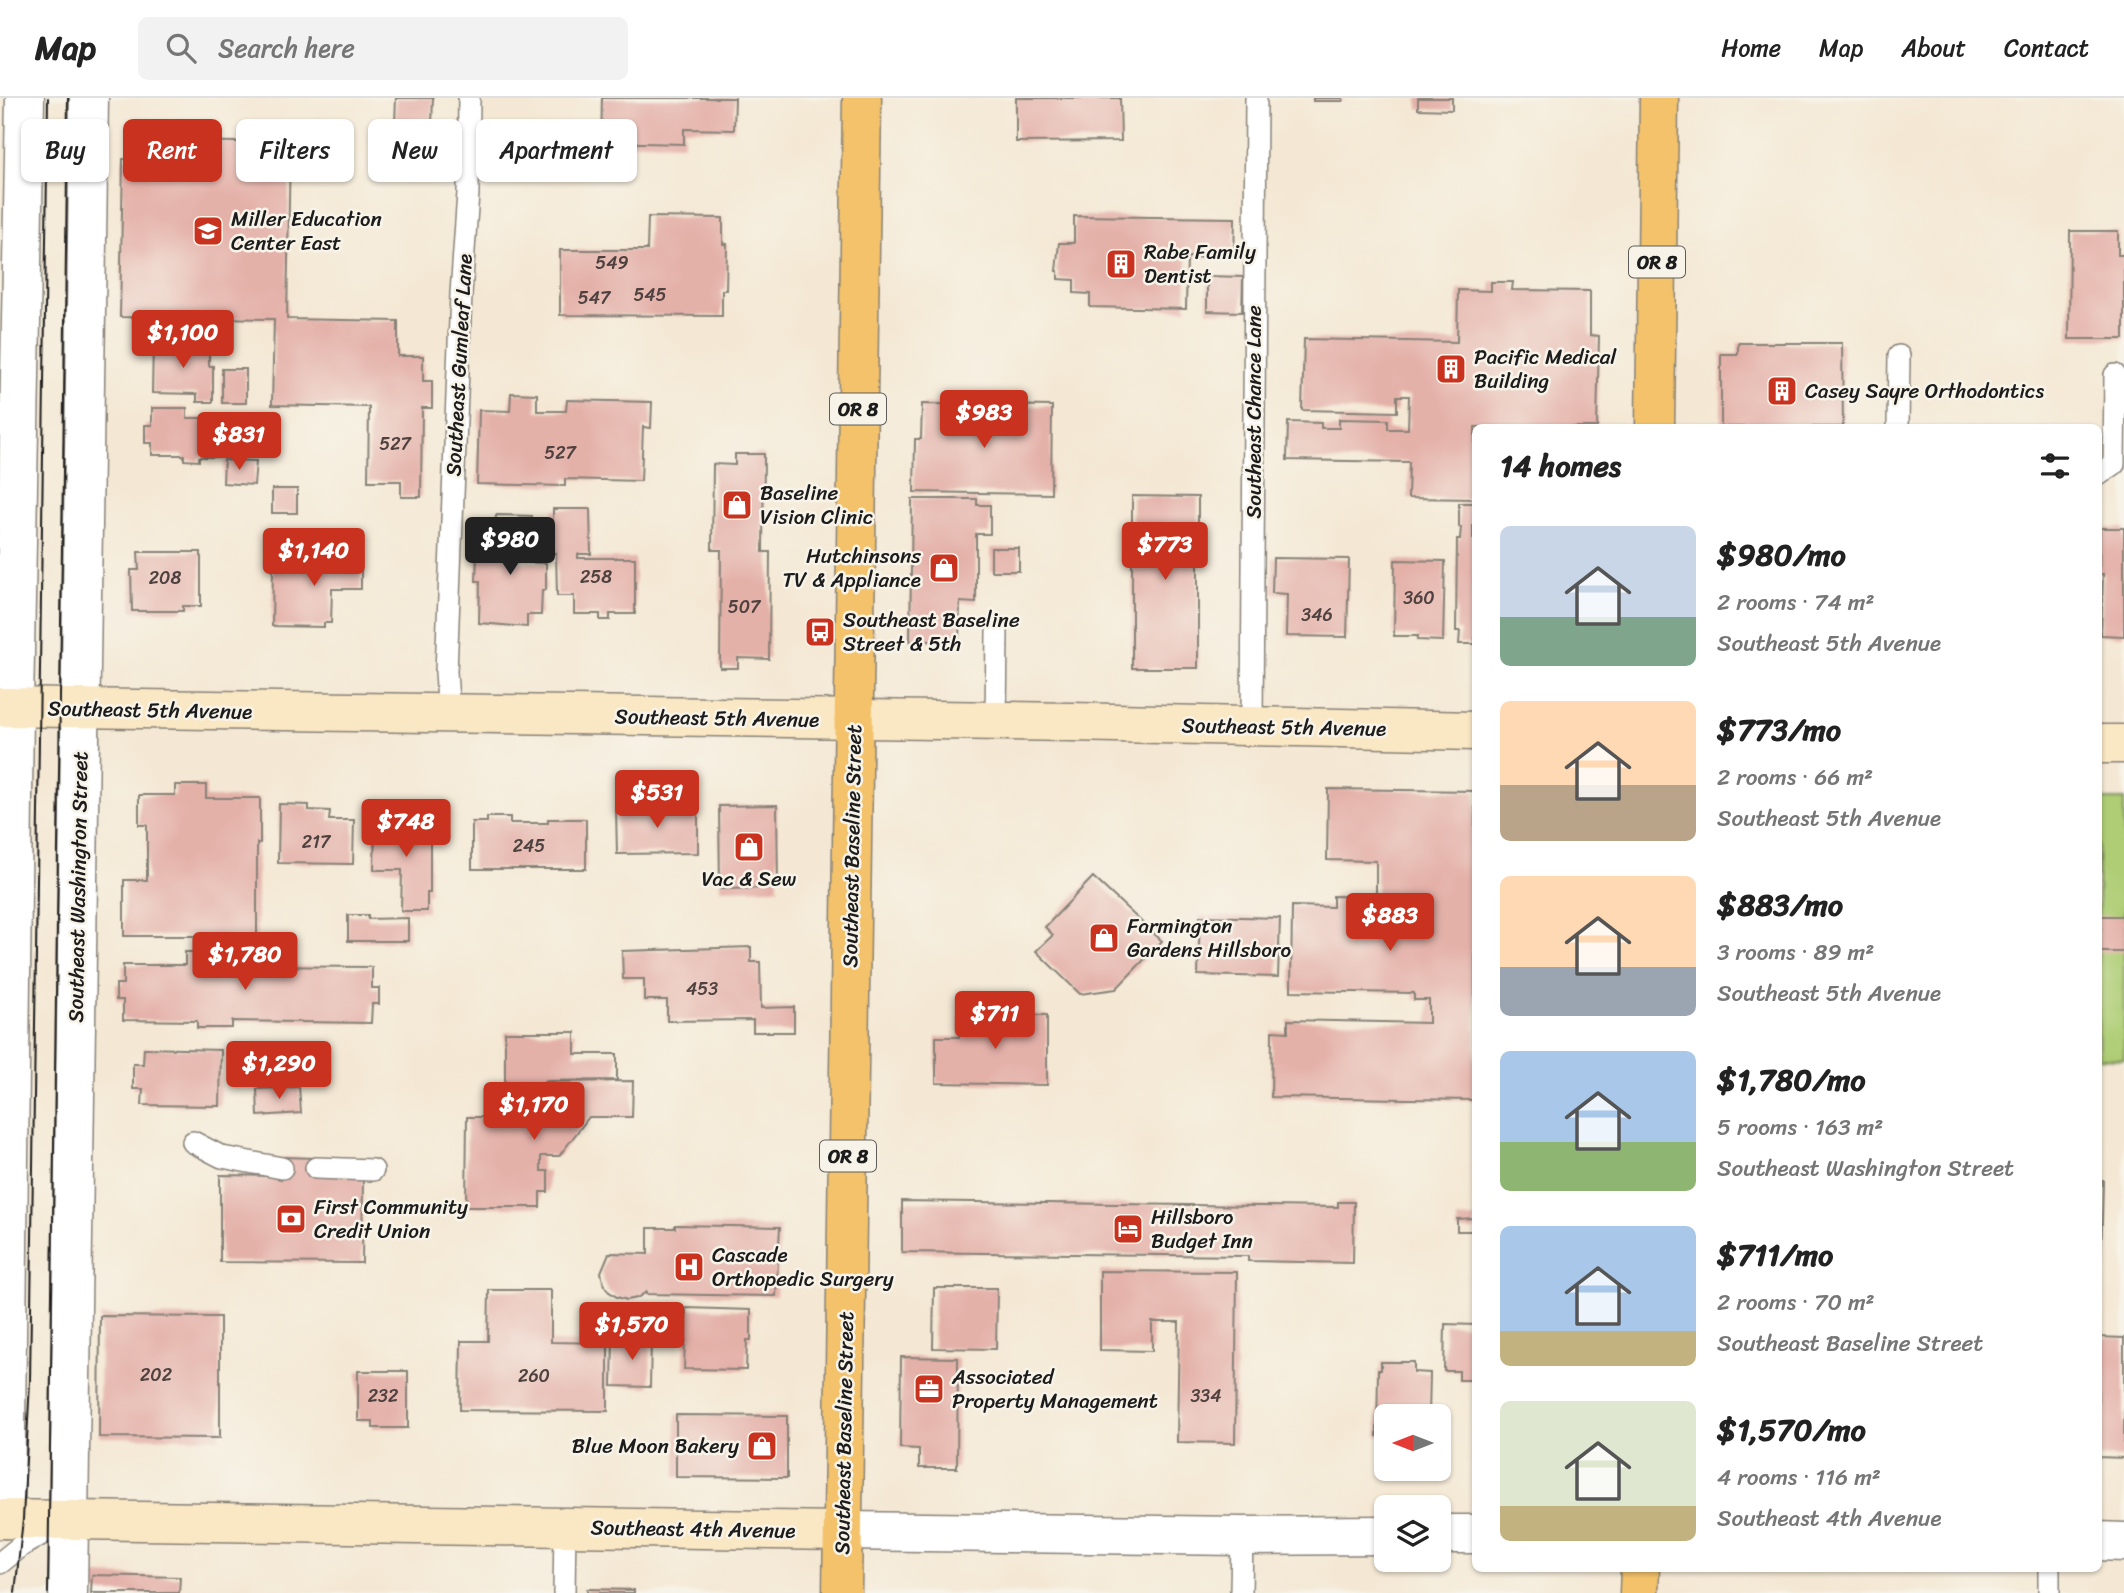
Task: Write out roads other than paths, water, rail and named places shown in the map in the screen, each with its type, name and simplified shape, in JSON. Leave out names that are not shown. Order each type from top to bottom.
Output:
[{"type":"highway","name":"Southeast Baseline Street","points":[[842,1593],[862,98]]},
{"type":"highway","name":"OR 8","points":[[1656,424],[1659,98]]},
{"type":"highway","points":[[1639,1593],[1640,1572]]},
{"type":"street","points":[[2,1519],[7,707],[25,98]]},
{"type":"street","name":"Southeast Washington Street","points":[[68,1593],[89,98]]},
{"type":"street","name":"Southeast 5th Avenue","points":[[7,707],[996,721],[1472,731]]},
{"type":"street","points":[[2102,744],[2124,744]]},
{"type":"street","name":"Southeast 4th Avenue","points":[[2,1519],[1242,1536],[1374,1535]]},
{"type":"street","points":[[1451,1534],[1472,1534]]},
{"type":"street","points":[[2102,1541],[2124,1542]]},
{"type":"lane","name":"Southeast Gumleaf Lane","points":[[449,715],[446,672],[461,294],[468,193],[469,98]]},
{"type":"lane","name":"Southeast Chance Lane","points":[[1252,726],[1256,98]]},
{"type":"lane","points":[[1898,424],[1899,356]]},
{"type":"lane","points":[[2102,472],[2114,464],[2115,375]]},
{"type":"lane","points":[[996,632],[996,721]]},
{"type":"lane","points":[[193,1142],[222,1157],[282,1168]]},
{"type":"lane","points":[[316,1168],[373,1170]]},
{"type":"lane","points":[[0,1563],[48,1529],[69,1520]]},
{"type":"lane","points":[[564,1593],[565,1527]]},
{"type":"lane","points":[[1241,1593],[1242,1536]]},
{"type":"lane","points":[[2049,1572],[2049,1593]]},
{"type":"tram line","points":[[15,1593],[23,1519],[30,1381],[48,98]]},
{"type":"tram line","points":[[48,1593],[68,98]]},
{"type":"place","name":"Miller Education Center East","points":[[208,231]]},
{"type":"place","name":"Rabe Family Dentist","points":[[1121,264]]},
{"type":"place","name":"Pacific Medical Building","points":[[1451,369]]},
{"type":"place","name":"Casey Sayre Orthodontics","points":[[1782,391]]},
{"type":"place","name":"Baseline Vision Clinic","points":[[737,505]]},
{"type":"place","name":"Hutchinsons TV & Appliance","points":[[944,568]]},
{"type":"place","name":"Southeast Baseline Street & 5th","points":[[820,632]]},
{"type":"place","name":"Vac & Sew","points":[[749,847]]},
{"type":"place","name":"Farmington Gardens Hillsboro","points":[[1104,938]]},
{"type":"place","name":"First Community Credit Union","points":[[291,1219]]},
{"type":"place","name":"Hillsboro Budget Inn","points":[[1128,1229]]},
{"type":"place","name":"Cascade Orthopedic Surgery","points":[[689,1267]]},
{"type":"place","name":"Associated Property Management","points":[[929,1389]]},
{"type":"place","name":"Blue Moon Bakery","points":[[762,1446]]}]
